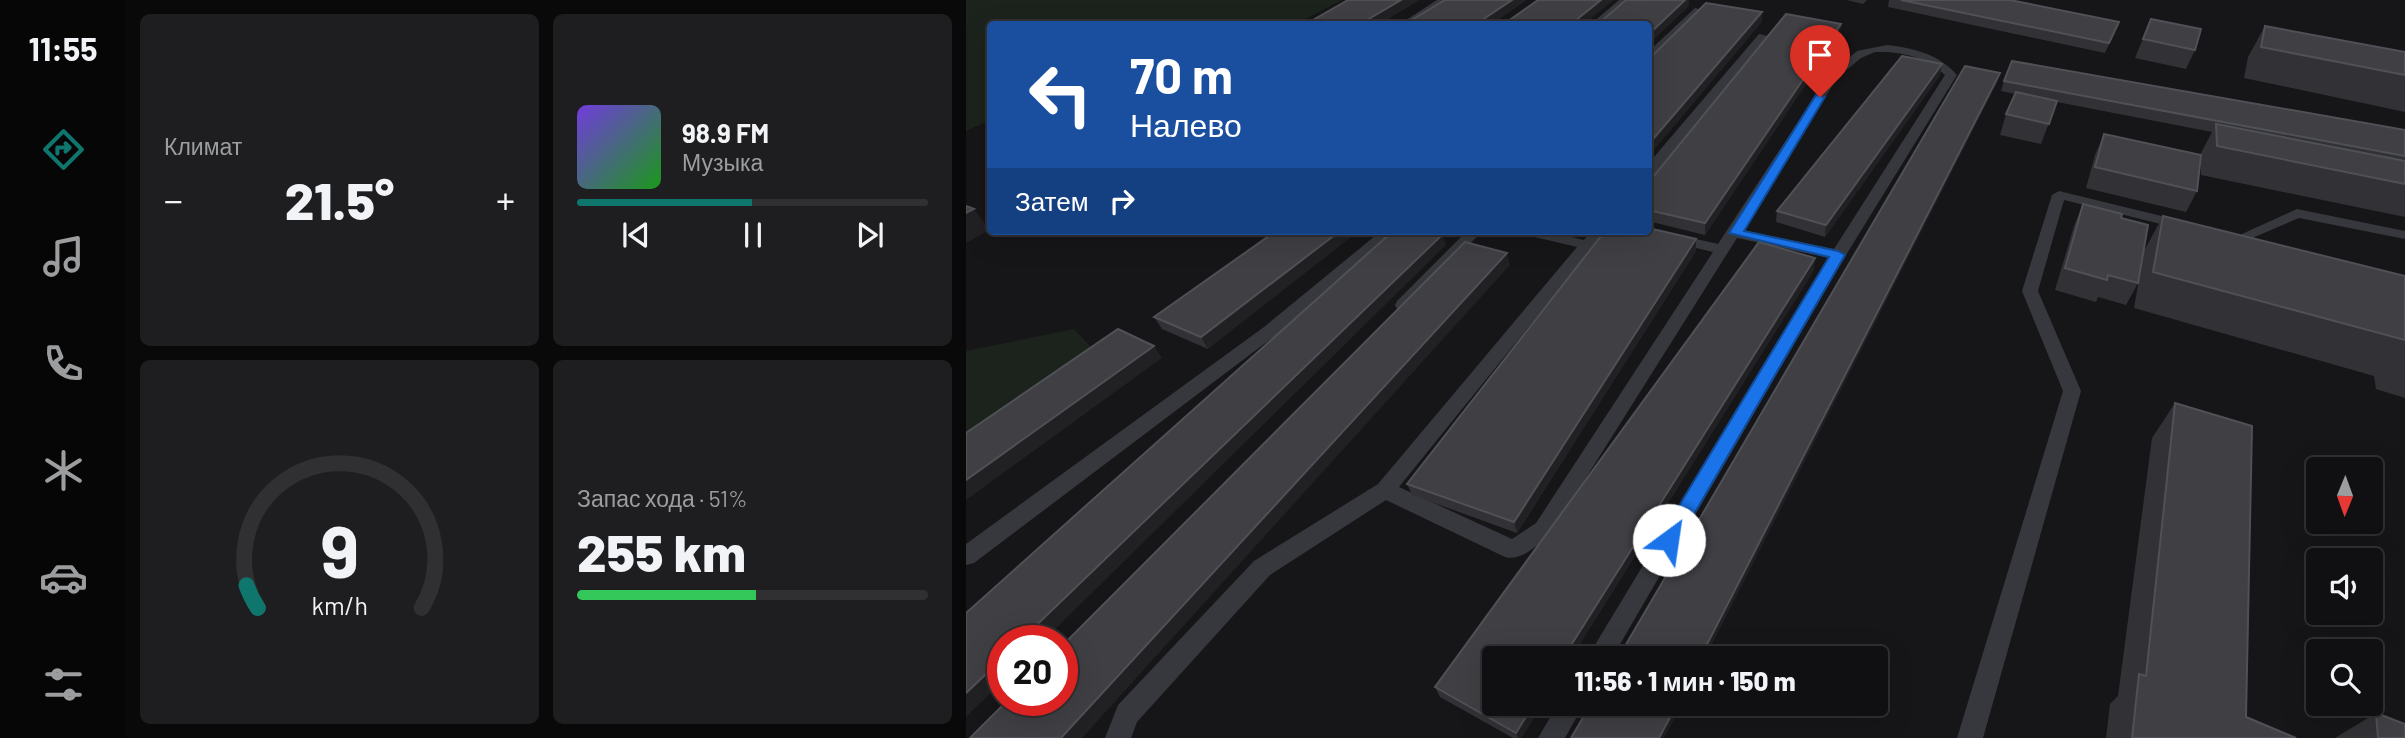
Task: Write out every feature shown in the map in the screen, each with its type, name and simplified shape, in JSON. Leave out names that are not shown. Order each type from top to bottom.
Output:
[{"type":"lane","points":[[1410,21],[1444,0]]},
{"type":"lane","points":[[1600,21],[1625,0]]},
{"type":"lane","points":[[1652,55],[1698,10]]},
{"type":"lane","points":[[1652,168],[1763,36]]},
{"type":"lane","points":[[1385,490],[1513,550],[1544,529],[1736,233],[1834,75],[1861,52],[1882,47],[1941,64],[1951,75],[1838,255],[1606,646]]},
{"type":"lane","points":[[1970,738],[2072,391],[2030,291],[2059,195],[2200,230]]},
{"type":"lane","points":[[2264,246],[2232,238],[2297,213],[2405,235]]},
{"type":"lane","points":[[1652,233],[1724,250]]},
{"type":"lane","points":[[1736,233],[1838,255]]},
{"type":"lane","points":[[966,556],[1270,331],[1385,235]]},
{"type":"lane","points":[[1389,319],[1471,235]]},
{"type":"lane","points":[[1565,235],[1593,238]]},
{"type":"lane","points":[[1118,738],[1127,714],[1262,568],[1385,490],[1593,238]]},
{"type":"lane","points":[[1551,738],[1565,716]]},
{"type":"shaded area","points":[[966,0],[1342,0],[1302,21],[987,21],[987,121],[966,131]]},
{"type":"shaded area","points":[[1074,329],[1094,350],[966,440],[966,351]]},
{"type":"building","points":[[1348,0],[1401,0],[1365,21],[1313,20]]},
{"type":"building","points":[[1445,0],[1512,0],[1480,21],[1410,21]]},
{"type":"building","points":[[1538,0],[1601,0],[1575,21],[1508,21]]},
{"type":"building","points":[[1626,0],[1685,0],[1652,31],[1652,21],[1602,21]]},
{"type":"building","points":[[1901,0],[2010,0],[2119,22],[2109,43]]},
{"type":"building","points":[[1706,3],[1762,12],[1652,140],[1652,56]]},
{"type":"building","points":[[1786,14],[1841,24],[1705,223],[1652,211],[1652,178]]},
{"type":"building","points":[[2151,19],[2201,29],[2195,50],[2143,39]]},
{"type":"building","points":[[2265,26],[2405,52],[2405,75],[2261,47]]},
{"type":"building","points":[[1902,56],[1942,64],[1826,225],[1777,211]]},
{"type":"building","points":[[2012,61],[2405,130],[2405,156],[2004,81]]},
{"type":"building","points":[[1965,66],[2000,73],[1706,646],[1625,646]]},
{"type":"building","points":[[2016,92],[2057,101],[2049,124],[2006,114]]},
{"type":"building","points":[[2216,124],[2405,161],[2405,184],[2217,146]]},
{"type":"building","points":[[2104,134],[2201,155],[2197,191],[2095,167]]},
{"type":"building","points":[[2083,204],[2122,214],[2121,218],[2148,225],[2138,283],[2108,275],[2107,280],[2065,268]]},
{"type":"building","points":[[2163,216],[2405,276],[2405,340],[2153,272]]},
{"type":"building","points":[[1652,229],[1696,239],[1514,522],[1407,484],[1602,235],[1652,235]]},
{"type":"building","points":[[1270,235],[1335,235],[1201,337],[1154,317]]},
{"type":"building","points":[[1389,235],[1442,235],[1037,625],[987,625],[987,673],[966,693],[966,613]]},
{"type":"building","points":[[1465,242],[1507,253],[1061,738],[970,738],[992,716],[1078,716],[1078,630]]},
{"type":"building","points":[[1759,242],[1815,258],[1571,646],[1482,646],[1482,714],[1435,687]]},
{"type":"building","points":[[1118,329],[1154,346],[966,480],[966,433]]},
{"type":"building","points":[[2175,403],[2252,426],[2246,717],[2296,738],[2132,738],[2139,674],[2146,676]]},
{"type":"building","points":[[1486,716],[1527,716],[1516,733]]},
{"type":"building","points":[[1584,716],[1671,716],[1659,738],[1571,738]]},
{"type":"building","points":[[2376,716],[2383,716],[2405,724],[2405,738],[2378,738]]},
{"type":"route","points":[[1669,540],[1838,255],[1736,233],[1820,97]]}]
